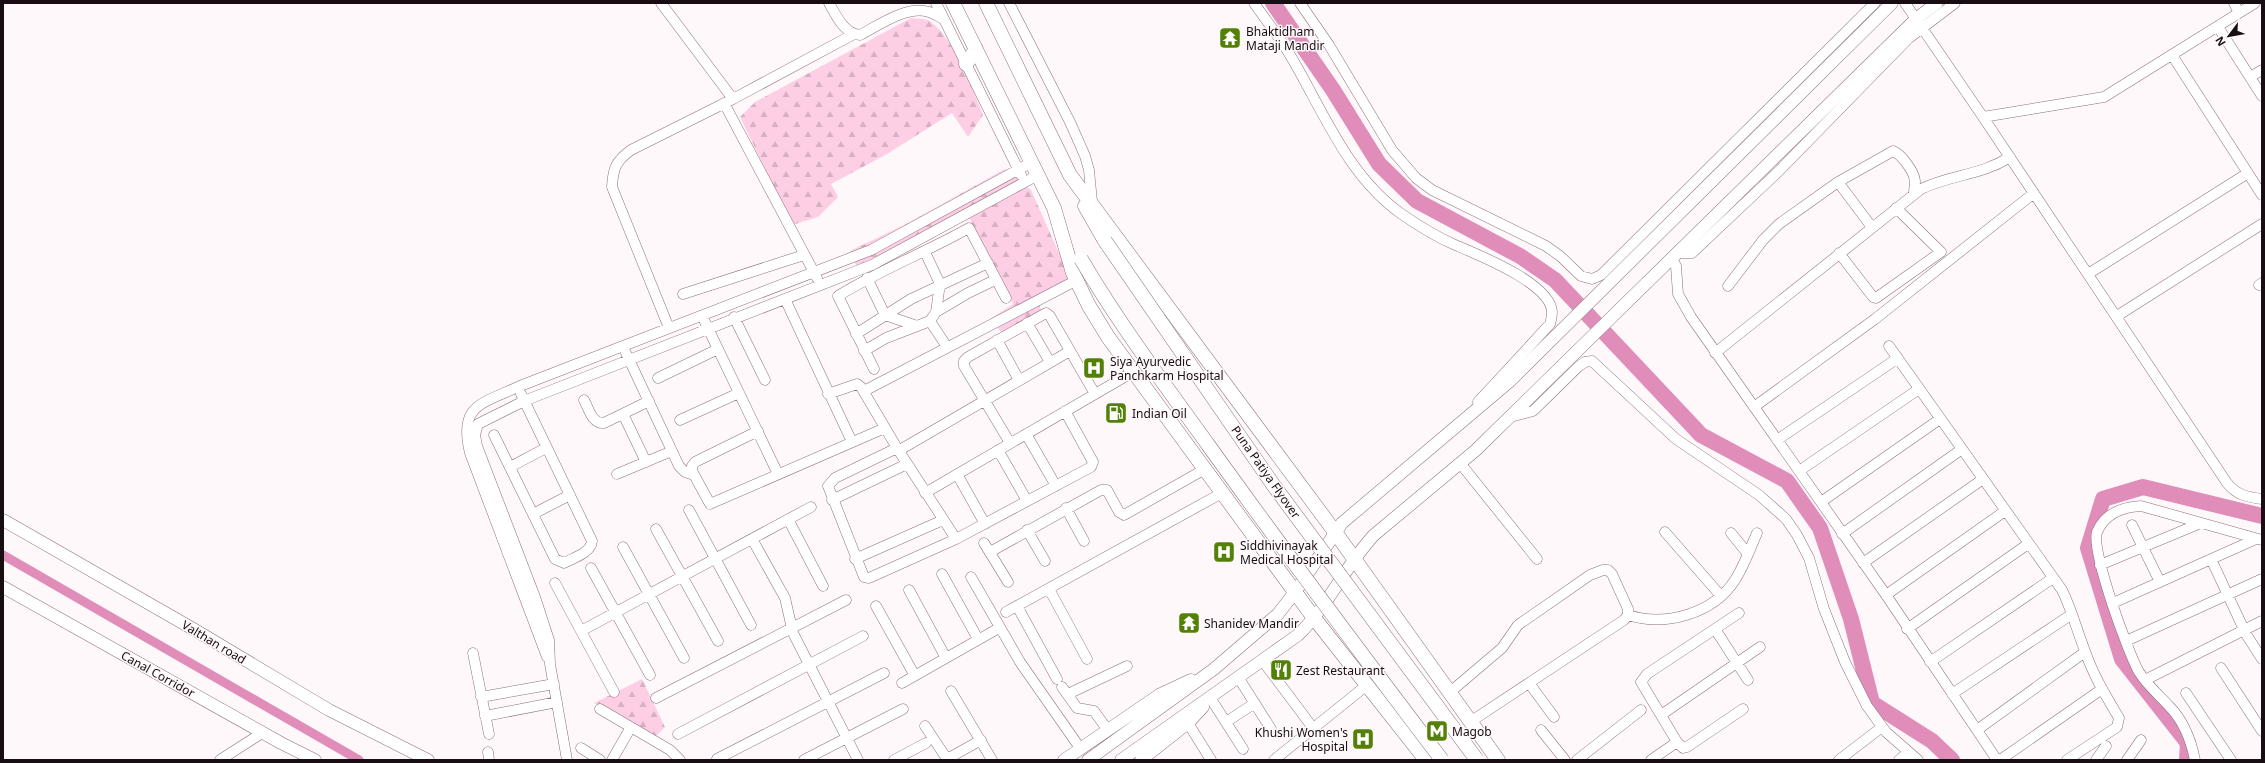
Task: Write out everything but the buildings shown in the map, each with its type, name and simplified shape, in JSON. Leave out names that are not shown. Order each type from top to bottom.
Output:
[{"type":"highway","points":[[953,3],[1054,208],[1097,286],[1155,371],[1246,498],[1442,760]]},
{"type":"highway","points":[[986,3],[1070,175],[1092,202],[1335,532],[1498,760]]},
{"type":"highway","points":[[966,64],[976,49]]},
{"type":"highway","name":"Puna Patiya Flyover","points":[[1070,175],[1105,241],[1274,486],[1476,760]]},
{"type":"highway","points":[[1054,208],[1077,280],[1104,331],[1314,618],[1426,760]]},
{"type":"main road","points":[[1088,760],[1135,728],[1214,669],[1278,614],[1295,592],[1335,532],[1349,516],[1510,381],[1892,3]]},
{"type":"main road","points":[[1121,760],[1145,741],[1298,635],[1314,618],[1354,559],[1374,534],[1460,463],[1526,402],[1674,255],[1919,23],[1937,3]]},
{"type":"main road","name":"Valthan road","points":[[3,520],[195,630],[329,710],[428,760]]},
{"type":"main road","name":"Canal Corridor","points":[[3,587],[262,733],[315,760]]},
{"type":"main road","points":[[1064,760],[1159,695],[1214,669]]},
{"type":"main road","points":[[1141,760],[1188,723],[1222,688]]},
{"type":"street","points":[[661,3],[728,101],[804,255],[821,285]]},
{"type":"street","points":[[829,3],[848,31],[854,34],[860,34],[897,16],[916,10],[930,12],[943,19]]},
{"type":"street","points":[[936,3],[1024,182]]},
{"type":"street","points":[[1009,3],[1070,122],[1085,156],[1089,170],[1092,202]]},
{"type":"street","points":[[1254,3],[1286,50],[1344,152],[1371,188],[1389,206],[1418,225],[1452,243],[1488,258],[1533,284],[1548,302],[1552,312],[1550,324],[1460,423]]},
{"type":"street","points":[[1300,3],[1329,45],[1392,150],[1416,178],[1432,190],[1546,246],[1580,276],[1587,279],[1601,275],[1875,3]]},
{"type":"street","points":[[1904,3],[2010,157],[2230,487],[2244,497],[2262,499]]},
{"type":"street","points":[[1919,23],[1955,3]]},
{"type":"street","points":[[2234,3],[2239,13]]},
{"type":"street","points":[[1983,117],[2104,97],[2255,3]]},
{"type":"street","points":[[2218,27],[2262,96]]},
{"type":"street","points":[[669,328],[612,187],[612,171],[618,159],[631,150],[728,101],[854,34]]},
{"type":"street","points":[[2172,55],[2261,191]]},
{"type":"street","points":[[2250,77],[2262,70]]},
{"type":"street","points":[[1728,286],[1763,240],[1779,224],[1838,182],[1892,151],[1897,153],[1911,171],[1915,180],[1914,193]]},
{"type":"street","points":[[1715,353],[1914,193],[1940,180],[1970,175],[1994,168],[2010,157]]},
{"type":"street","points":[[550,664],[470,453],[466,437],[466,425],[476,408],[518,387],[871,250],[1018,170],[1035,169]]},
{"type":"street","points":[[567,760],[550,664],[549,640],[535,597],[480,456],[475,435],[478,424],[483,420],[524,400],[628,358],[872,265],[1024,182],[1035,169]]},
{"type":"street","points":[[2088,274],[2248,173]]},
{"type":"street","points":[[1838,182],[1872,226]]},
{"type":"street","points":[[1754,407],[1875,319],[2034,193]]},
{"type":"street","points":[[1896,208],[1941,252],[1948,261]]},
{"type":"street","points":[[2117,316],[2262,224]]},
{"type":"street","points":[[874,370],[838,296],[867,278],[925,252],[969,228],[988,263],[995,280],[1006,298]]},
{"type":"street","points":[[925,252],[940,284],[933,316],[947,347]]},
{"type":"street","points":[[1839,253],[1873,297],[1876,298],[1941,252]]},
{"type":"street","points":[[683,294],[804,255]]},
{"type":"street","points":[[1674,255],[1678,294],[1691,317],[1886,595],[1907,629],[1997,760]]},
{"type":"street","points":[[856,334],[885,315],[940,284],[988,263]]},
{"type":"street","points":[[867,278],[885,315],[918,326]]},
{"type":"street","points":[[864,351],[886,338],[918,326],[968,293],[995,280]]},
{"type":"street","points":[[864,391],[1077,280]]},
{"type":"street","points":[[785,299],[828,394],[852,442]]},
{"type":"street","points":[[1010,443],[964,366],[964,361],[1027,323],[1046,313],[1050,316],[1094,394]]},
{"type":"street","points":[[702,315],[778,474]]},
{"type":"street","points":[[734,317],[765,380]]},
{"type":"street","points":[[1027,323],[1050,362]]},
{"type":"street","points":[[998,340],[1019,380]]},
{"type":"street","points":[[624,345],[628,358],[682,470],[694,475]]},
{"type":"street","points":[[1889,346],[2062,590],[2085,652],[2102,689],[2119,718],[2117,727],[2067,760]]},
{"type":"street","points":[[658,378],[718,349]]},
{"type":"street","points":[[1065,411],[1093,465],[956,539],[869,578],[862,575],[832,500],[828,486],[831,482],[898,449],[1070,351]]},
{"type":"street","points":[[1777,440],[1898,358]]},
{"type":"street","points":[[1510,417],[1532,411],[1579,366],[1585,362],[1592,361],[1676,439],[1773,505],[1797,535],[1806,552],[1824,609],[1845,662],[1867,706],[1882,727],[1918,760]]},
{"type":"street","points":[[925,493],[1133,372]]},
{"type":"street","points":[[828,394],[852,384],[857,384],[864,391],[925,493],[956,539]]},
{"type":"street","points":[[494,435],[554,558],[559,562],[564,563],[587,551],[592,546],[592,541],[518,387]]},
{"type":"street","points":[[1799,471],[1919,388]]},
{"type":"street","points":[[680,420],[739,393]]},
{"type":"street","points":[[584,400],[594,420],[599,423],[604,423],[648,401]]},
{"type":"street","points":[[623,414],[646,462]]},
{"type":"street","points":[[1821,502],[1940,419]]},
{"type":"street","points":[[758,431],[695,462],[692,466],[694,475],[710,504],[885,428]]},
{"type":"street","points":[[1026,434],[1056,486]]},
{"type":"street","points":[[510,467],[546,448]]},
{"type":"street","points":[[998,450],[1028,501]]},
{"type":"street","points":[[1842,534],[1962,450]]},
{"type":"street","points":[[617,474],[672,451]]},
{"type":"street","points":[[1460,463],[1537,559]]},
{"type":"street","points":[[832,500],[907,464]]},
{"type":"street","points":[[990,552],[1066,508],[1104,489],[1119,512],[1124,515],[1204,469]]},
{"type":"street","points":[[957,474],[985,524]]},
{"type":"street","points":[[1863,563],[1983,479]]},
{"type":"street","points":[[1006,612],[1222,493]]},
{"type":"street","points":[[533,514],[570,495]]},
{"type":"street","points":[[2195,760],[2191,743],[2184,725],[2171,707],[2145,680],[2126,642],[2100,565],[2096,547],[2097,533],[2104,521],[2113,513],[2126,507],[2141,506],[2259,540]]},
{"type":"street","points":[[581,631],[811,507]]},
{"type":"street","points":[[1066,508],[1084,541]]},
{"type":"street","points":[[688,510],[751,625]]},
{"type":"street","points":[[1886,595],[2005,511]]},
{"type":"street","points":[[788,519],[823,586]]},
{"type":"street","points":[[856,559],[943,520]]},
{"type":"street","points":[[2100,565],[2201,523]]},
{"type":"street","points":[[2132,525],[2160,582]]},
{"type":"street","points":[[656,529],[718,641]]},
{"type":"street","points":[[1027,530],[1045,561]]},
{"type":"street","points":[[1665,532],[1721,596]]},
{"type":"street","points":[[1731,533],[1748,554]]},
{"type":"street","points":[[1628,615],[1652,620],[1684,616],[1698,611],[1721,596],[1734,581],[1757,533]]},
{"type":"street","points":[[752,539],[785,598],[792,628],[858,760]]},
{"type":"street","points":[[2113,603],[2211,559],[2259,540]]},
{"type":"street","points":[[984,543],[1008,582]]},
{"type":"street","points":[[1907,629],[2028,544]]},
{"type":"street","points":[[623,547],[684,658]]},
{"type":"street","points":[[2211,559],[2243,629],[2262,659]]},
{"type":"street","points":[[591,568],[650,675]]},
{"type":"street","points":[[1449,693],[1502,648],[1512,631],[1518,625],[1597,572],[1608,570],[1612,574],[1628,609],[1628,615],[1624,620],[1470,722]]},
{"type":"street","points":[[942,574],[978,639]]},
{"type":"street","points":[[971,577],[999,628],[1025,669],[1080,748]]},
{"type":"street","points":[[1930,662],[2053,578]]},
{"type":"street","points":[[2126,642],[2262,580]]},
{"type":"street","points":[[555,583],[614,692]]},
{"type":"street","points":[[1049,589],[1087,659]]},
{"type":"street","points":[[909,590],[946,658]]},
{"type":"street","points":[[656,698],[846,600]]},
{"type":"street","points":[[876,606],[915,676]]},
{"type":"street","points":[[1017,606],[1062,687],[1078,708],[1094,711],[1108,729]]},
{"type":"street","points":[[1739,613],[1643,678],[1642,687],[1677,742],[1683,748],[1687,747],[1743,708]]},
{"type":"street","points":[[1952,694],[2072,614]]},
{"type":"street","points":[[2145,680],[2243,629],[2262,621]]},
{"type":"street","points":[[902,684],[999,628]]},
{"type":"street","points":[[1714,629],[1748,680]]},
{"type":"street","points":[[678,734],[863,636]]},
{"type":"street","points":[[1661,715],[1760,647]]},
{"type":"street","points":[[1977,730],[2085,652]]},
{"type":"street","points":[[473,653],[489,734]]},
{"type":"street","points":[[1262,660],[1313,728]]},
{"type":"street","points":[[1062,687],[1127,666]]},
{"type":"street","points":[[2221,668],[2262,732]]},
{"type":"street","points":[[717,759],[884,673]]},
{"type":"street","points":[[1238,677],[1271,729]]},
{"type":"street","points":[[1529,683],[1554,717]]},
{"type":"street","points":[[481,697],[554,684]]},
{"type":"street","points":[[1274,760],[1366,685]]},
{"type":"street","points":[[2000,760],[2102,689]]},
{"type":"street","points":[[951,691],[992,760]]},
{"type":"street","points":[[2186,693],[2231,760]]},
{"type":"street","points":[[1211,699],[1242,749]]},
{"type":"street","points":[[485,716],[557,702]]},
{"type":"street","points":[[1226,722],[1254,703]]},
{"type":"street","points":[[600,709],[670,750],[680,760]]},
{"type":"street","points":[[804,760],[903,709]]},
{"type":"street","points":[[1577,760],[1641,710]]},
{"type":"street","points":[[1188,723],[1211,760]]},
{"type":"street","points":[[925,726],[946,759],[981,740]]},
{"type":"street","points":[[612,760],[631,727]]},
{"type":"street","points":[[1839,760],[1882,727]]},
{"type":"street","points":[[1542,730],[1565,760]]},
{"type":"street","points":[[220,760],[262,733]]},
{"type":"street","points":[[2127,760],[2141,740]]},
{"type":"street","points":[[1651,760],[1677,742]]},
{"type":"street","points":[[894,760],[926,743]]},
{"type":"street","points":[[2096,760],[2106,746]]},
{"type":"street","points":[[581,748],[600,760]]},
{"type":"street","points":[[1899,760],[1909,752]]},
{"type":"green space","points":[[911,18],[929,21],[945,37],[961,64],[983,115],[968,137],[952,113],[887,154],[831,184],[838,197],[818,217],[792,225],[740,117],[755,102]]},
{"type":"green space","points":[[1005,169],[1031,190],[1070,278],[1035,296],[1042,311],[1003,334],[990,319],[1013,304],[965,210],[857,267],[850,251],[906,224]]},
{"type":"green space","points":[[642,679],[665,727],[654,738],[594,703]]},
{"type":"waterway","points":[[1273,3],[1333,90],[1379,164],[1417,201],[1520,256],[1555,280],[1701,435],[1787,481],[1820,528],[1851,619],[1872,703],[1932,741],[1952,760]]},
{"type":"waterway","points":[[2187,760],[2188,743],[2122,659],[2088,548],[2103,499],[2143,487],[2262,516]]},
{"type":"waterway","points":[[3,555],[359,760]]},
{"type":"place","name":"Bhaktidham Mataji Mandir","points":[[1230,38]]},
{"type":"place","name":"Siya Ayurvedic Panchkarm Hospital","points":[[1094,368]]},
{"type":"place","name":"Indian Oil","points":[[1116,413]]},
{"type":"place","name":"Siddhivinayak Medical Hospital","points":[[1224,552]]},
{"type":"place","name":"Shanidev Mandir","points":[[1189,623]]},
{"type":"place","name":"Zest Restaurant","points":[[1281,670]]},
{"type":"place","name":"Magob","points":[[1437,731]]},
{"type":"place","name":"Khushi Women's Hospital","points":[[1363,739]]}]
